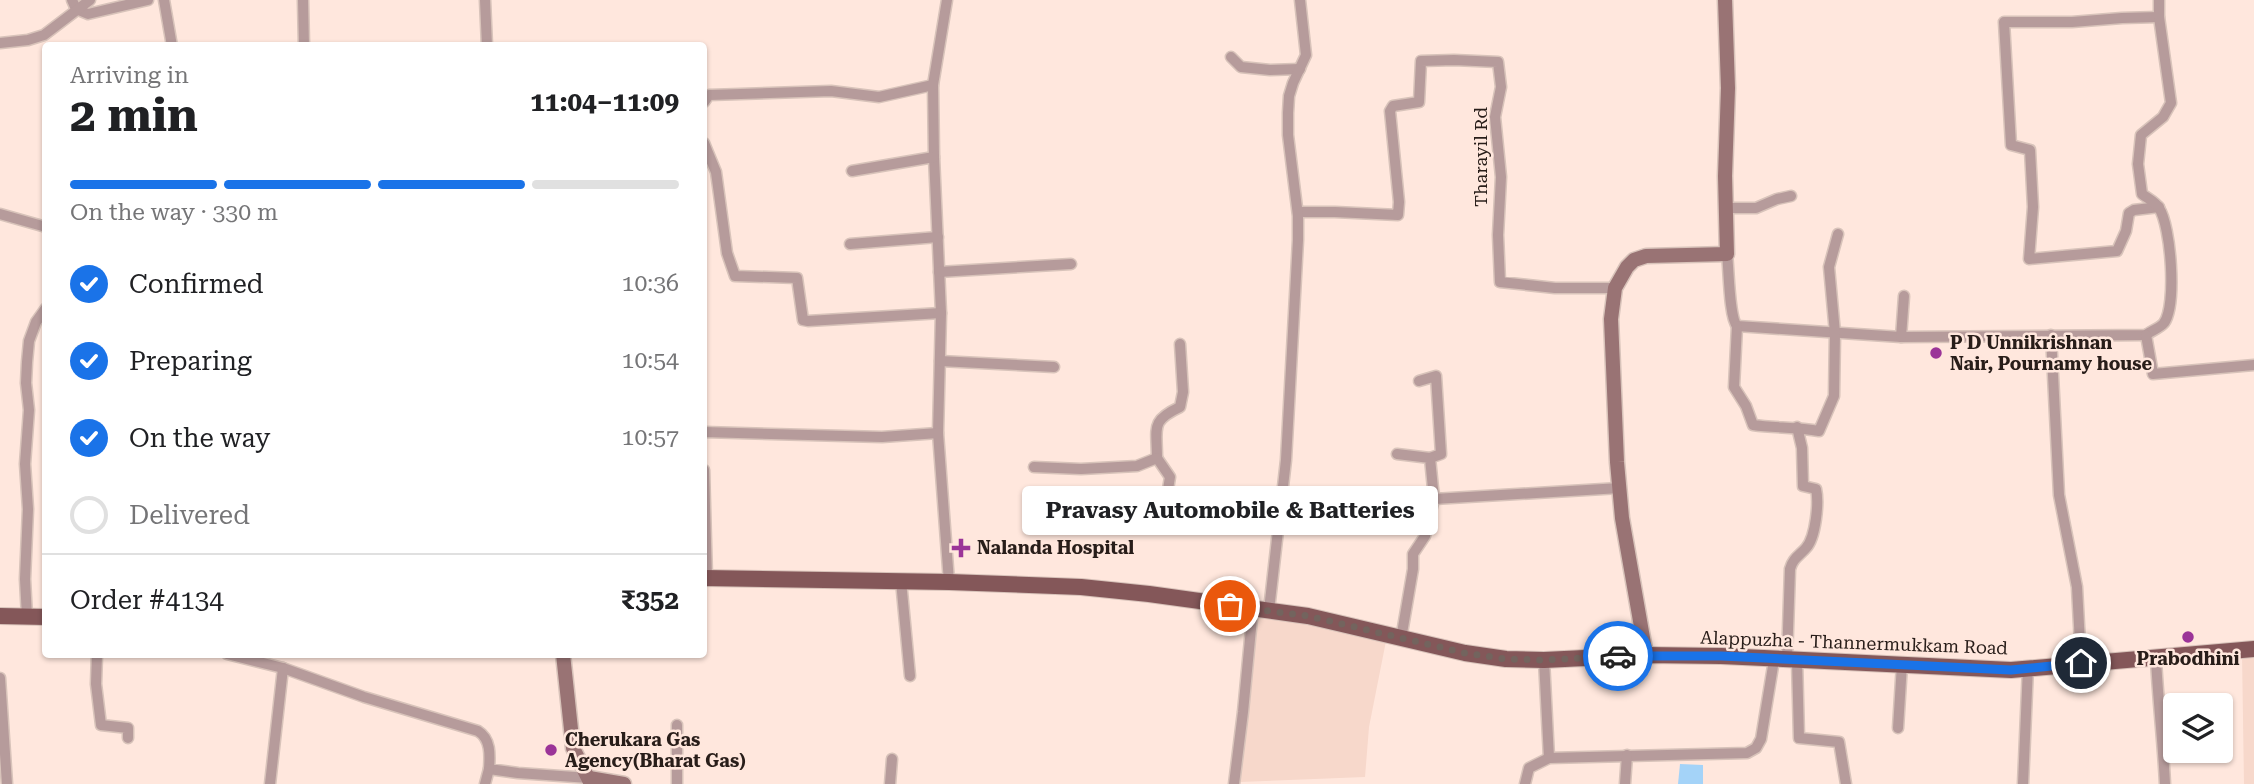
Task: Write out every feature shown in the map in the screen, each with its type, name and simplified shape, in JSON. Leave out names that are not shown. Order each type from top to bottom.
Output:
[{"type":"main road","points":[[1646,655],[1622,518],[1611,319],[1615,288],[1634,260],[1646,256],[1727,254],[1728,88],[1725,0]]},
{"type":"main road","name":"Alappuzha - Thannermukkam Road","points":[[707,578],[1081,587],[1319,618],[1401,639],[1506,659],[1646,655],[2011,670],[2254,649]]},
{"type":"main road","points":[[0,616],[42,617]]},
{"type":"main road","points":[[562,658],[573,748],[590,781],[624,784]]},
{"type":"street","points":[[0,43],[46,41],[74,5],[90,0]]},
{"type":"street","points":[[74,5],[88,13],[148,0]]},
{"type":"street","points":[[164,0],[171,42]]},
{"type":"street","points":[[303,0],[304,42]]},
{"type":"street","points":[[485,0],[487,42]]},
{"type":"street","points":[[947,0],[933,85],[941,313],[938,432],[948,582]]},
{"type":"street","points":[[1234,784],[1286,460],[1298,212],[1288,135],[1288,114],[1289,96],[1306,55],[1300,0]]},
{"type":"street","points":[[1727,254],[1733,322],[1737,326],[1901,337],[2146,335],[2163,325],[2172,279],[2170,247],[2159,207],[2142,194],[2138,164],[2141,135],[2163,117],[2171,103],[2159,0]]},
{"type":"street","points":[[2159,17],[2072,22],[2004,22],[2011,145],[2030,150],[2032,207],[2029,258],[2118,251],[2126,231],[2129,213],[2159,207]]},
{"type":"street","points":[[1231,57],[1241,67],[1300,69]]},
{"type":"street","name":"Tharayil Rd","points":[[1298,212],[1398,215],[1390,111],[1393,106],[1419,102],[1421,61],[1497,62],[1501,87],[1495,117],[1501,177],[1498,236],[1500,282],[1556,288],[1615,288]]},
{"type":"street","points":[[707,98],[709,95],[831,91],[879,97],[933,85]]},
{"type":"street","points":[[707,150],[716,172],[727,253],[735,276],[797,278],[803,320],[808,321],[941,313]]},
{"type":"street","points":[[852,171],[934,157]]},
{"type":"street","points":[[1726,208],[1756,208],[1791,196]]},
{"type":"street","points":[[0,214],[42,226]]},
{"type":"street","points":[[1737,326],[1734,387],[1746,406],[1753,425],[1819,431],[1834,396],[1835,332],[1829,267],[1838,234]]},
{"type":"street","points":[[850,244],[939,237]]},
{"type":"street","points":[[939,272],[1071,264]]},
{"type":"street","points":[[1901,337],[1904,296]]},
{"type":"street","points":[[27,617],[27,362],[29,341],[42,314]]},
{"type":"street","points":[[2051,335],[2059,495],[2077,587],[2081,663]]},
{"type":"street","points":[[2146,335],[2153,374],[2254,365]]},
{"type":"street","points":[[1180,344],[1182,400],[1180,407],[1162,416],[1157,425],[1157,458],[1170,477],[1165,508],[1237,508],[1279,512],[1322,510]]},
{"type":"street","points":[[940,361],[1054,367]]},
{"type":"street","points":[[1397,454],[1430,458],[1441,454],[1436,376],[1419,381]]},
{"type":"street","points":[[1797,427],[1802,447],[1803,486],[1816,489],[1819,503],[1808,546],[1792,559],[1786,660],[1799,738],[1839,742],[1846,784]]},
{"type":"street","points":[[707,432],[882,437],[938,432]]},
{"type":"street","points":[[1034,467],[1081,469],[1137,466],[1157,458]]},
{"type":"street","points":[[1401,639],[1413,554],[1424,536],[1434,499],[1430,458]]},
{"type":"street","points":[[1434,499],[1619,488]]},
{"type":"street","points":[[901,581],[910,676]]},
{"type":"street","points":[[97,658],[96,684],[101,725],[128,728],[128,738]]},
{"type":"street","points":[[243,658],[283,668],[364,697],[482,733],[488,743],[489,769],[485,784]]},
{"type":"street","points":[[2156,659],[2165,784]]},
{"type":"street","points":[[1544,660],[1549,758]]},
{"type":"street","points":[[1525,784],[1529,768],[1549,758],[1747,753],[1756,748],[1761,739],[1786,660]]},
{"type":"street","points":[[1898,728],[1902,664]]},
{"type":"street","points":[[2023,784],[2028,667]]},
{"type":"street","points":[[270,784],[283,668]]},
{"type":"street","points":[[0,678],[6,784]]},
{"type":"street","points":[[677,725],[677,784]]},
{"type":"street","points":[[1625,784],[1627,755]]},
{"type":"street","points":[[890,784],[892,759]]},
{"type":"street","points":[[489,769],[590,781]]},
{"type":"shaded area","points":[[1256,614],[1387,636],[1369,727],[1365,777],[1240,782]]},
{"type":"shaded area","points":[[2254,652],[2254,784],[2244,784],[2242,653]]},
{"type":"water","points":[[1680,764],[1703,765],[1703,784],[1678,784]]},
{"type":"way so far","points":[[1230,606],[1308,616],[1465,653],[1506,659],[1618,656]]},
{"type":"place","name":"P D Unnikrishnan Nair, Pournamy house","points":[[1936,353]]},
{"type":"place","name":"Nalanda Hospital","points":[[961,548]]},
{"type":"place","name":"Pravasy Automobile & Batteries","points":[[1230,606]]},
{"type":"place","name":"Prabodhini","points":[[2188,637]]},
{"type":"place","name":"Cherukara Gas Agency(Bharat Gas)","points":[[551,750]]},
{"type":"route","points":[[1618,656],[1721,656],[2011,670],[2081,663]]}]
